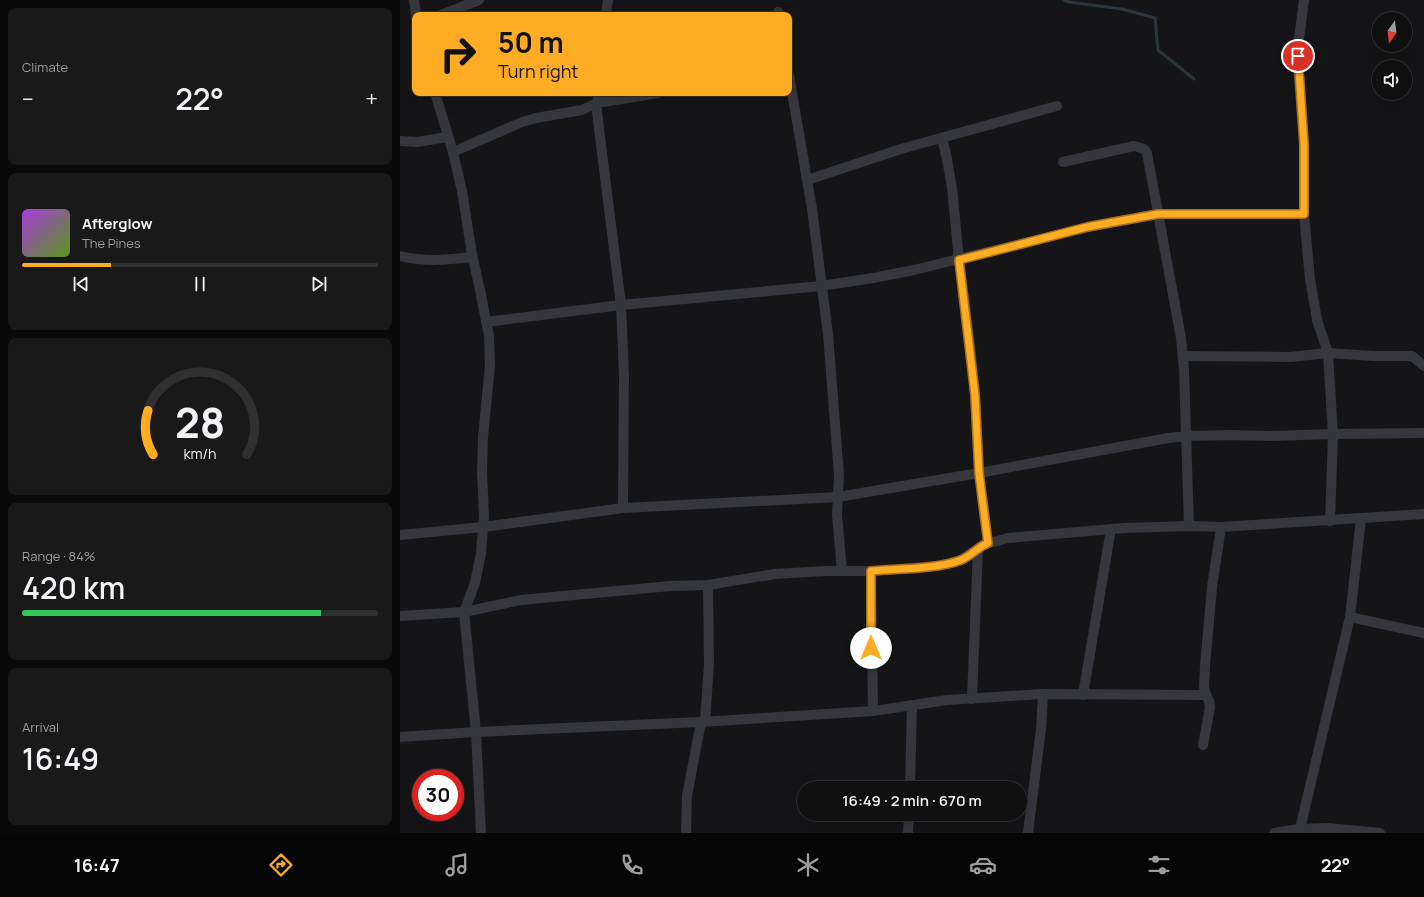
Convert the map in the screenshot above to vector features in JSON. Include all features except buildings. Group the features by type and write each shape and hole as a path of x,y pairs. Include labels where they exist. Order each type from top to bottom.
{"street":[{"path":"414,0 416,12"},
{"path":"449,12 479,0"},
{"path":"606,12 608,0"},
{"path":"1304,0 1298,53 1304,144 1304,214 1310,279 1317,320 1328,353 1333,434 1330,520"},
{"path":"792,92 807,180 829,341 839,475 837,515 842,571"},
{"path":"436,96 462,191 472,257 489,336 490,364 483,437 482,472 484,516 481,553 476,584 464,612 476,732 481,833"},
{"path":"452,152 522,122 582,110 597,98 621,96"},
{"path":"597,98 600,137 621,305 624,375 623,508"},
{"path":"807,180 901,149 1057,106"},
{"path":"400,141 417,142 447,137"},
{"path":"942,138 948,159 951,181 975,395 979,473 988,543"},
{"path":"1063,162 1130,146 1144,149 1147,153 1181,338 1187,436 1189,526"},
{"path":"486,322 621,305 821,286 880,277 959,260 1078,229 1158,214 1304,214"},
{"path":"400,256 438,261 472,257"},
{"path":"1183,356 1290,357 1328,353 1374,356 1424,356"},
{"path":"1412,356 1424,366"},
{"path":"400,535 483,527 623,508 838,497 1168,438 1187,436 1285,436 1424,433"},
{"path":"400,616 464,612 521,600 670,586 708,585 776,574 871,571 938,566 961,560 988,543 1008,538 1111,529 1189,526 1221,527 1424,514"},
{"path":"1299,831 1350,618 1361,519"},
{"path":"1203,745 1210,707 1204,687 1208,628 1221,527"},
{"path":"1083,694 1111,529"},
{"path":"972,699 978,548"},
{"path":"871,571 873,711"},
{"path":"686,833 687,796 703,722 709,665 708,585"},
{"path":"1350,618 1424,633"},
{"path":"400,737 476,732 703,722 873,711 947,700 1043,694 1206,695"},
{"path":"1028,833 1041,728 1043,694"},
{"path":"910,781 912,705"},
{"path":"908,833 909,821"},
{"path":"1274,833 1328,828 1380,833"}],"waterway":[{"path":"1064,0 1069,2 1122,9 1155,18 1158,50 1194,79"}],"route":[{"path":"871,648 871,571 938,566 961,560 988,543 979,473 975,395 970,344 959,260 1065,232 1158,214 1304,214 1304,144 1298,56"}]}
